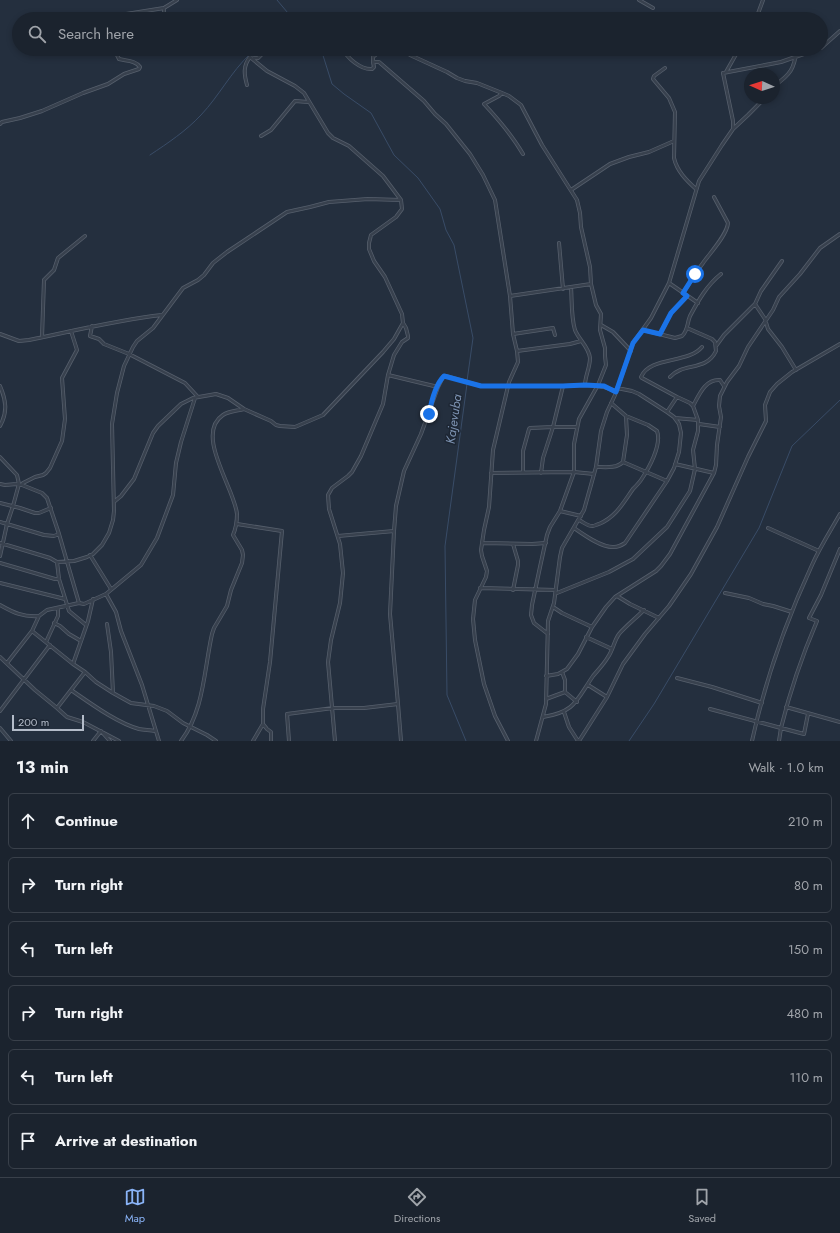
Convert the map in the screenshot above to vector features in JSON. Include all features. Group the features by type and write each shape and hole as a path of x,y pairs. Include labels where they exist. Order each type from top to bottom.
{"street":[{"path":"139,12 164,8 177,0"},
{"path":"639,0 653,8"},
{"path":"759,12 763,0"},
{"path":"828,42 838,35 840,31"},
{"path":"0,124 2,122 42,111 83,93 105,86 124,74 139,69 140,67 137,64 119,59 118,56"},
{"path":"252,57 256,59 260,56"},
{"path":"347,56 367,69 372,69 374,67 373,57 374,56"},
{"path":"412,56 464,81 477,83 509,96 521,105 542,145 577,200 581,227 590,267 591,284 596,305 601,314 600,335 605,348 606,365 577,427 574,444 574,472 560,511 547,535 535,590 531,612 532,618 534,623 548,634"},
{"path":"733,129 733,121 723,72 726,72 735,56"},
{"path":"247,85 244,75 245,65 252,57"},
{"path":"252,57 267,70 304,93 328,133 333,138 349,146 383,176 401,200 402,209 396,216 371,235 369,243 374,261 385,278 402,314 403,323 406,328 408,338 402,342 394,355 388,375 383,404 361,456 352,472 329,492 329,509 338,536 341,551 342,581 340,603 331,640 328,662 335,741"},
{"path":"726,72 796,57 795,64 789,74 780,82"},
{"path":"373,62 379,62 424,100 435,114 446,124 470,154 483,175 495,200 510,296 512,334 518,358 510,378 493,450 489,507 482,543 482,556 487,571 486,577 475,600 473,619 477,653 484,684 495,716 508,741"},
{"path":"665,68 654,76 653,79 669,98 675,112 675,164 685,179 696,189"},
{"path":"502,93 484,104 511,134 523,154"},
{"path":"261,136 271,130 295,100 309,102"},
{"path":"536,741 543,717 546,699 549,617 556,592 561,552 579,520 587,502 596,466 601,431 607,412 635,339 651,318 669,283 696,189 708,167 733,129 759,104"},
{"path":"571,190 610,164 635,155 649,152 674,141"},
{"path":"683,293 703,262 716,246 727,227 728,223 714,197"},
{"path":"1,544 50,558 57,562 78,560 90,556 102,545 109,533 113,520 115,501 112,424 119,382 124,366 137,341 153,328 183,288 198,280 213,263 227,252 287,212 329,202 368,199 401,200"},
{"path":"546,676 553,676 562,672 571,665 592,627 606,607 617,596 656,571 670,554 714,472 721,417 719,399 725,387 739,366 748,347 779,297 800,274 820,248 840,234"},
{"path":"42,337 44,280 54,270 58,258 84,236"},
{"path":"558,243 563,289"},
{"path":"716,346 724,335 756,304 761,291 782,261"},
{"path":"643,330 679,338 684,335 688,328 690,317 698,303 708,287 720,274"},
{"path":"669,283 698,303"},
{"path":"510,296 591,284"},
{"path":"571,287 575,329 590,358 585,385"},
{"path":"660,334 671,313 687,296"},
{"path":"756,304 765,319 768,329 782,347 796,370"},
{"path":"0,334 19,340 29,340 92,326 135,318 162,315"},
{"path":"115,501 134,480 153,433 158,426 181,404 196,398 219,395 228,398 244,410 280,426 295,427 323,414 383,352 394,339 403,323"},
{"path":"601,325 613,332 631,351"},
{"path":"92,326 90,336 99,339 104,344 129,354 185,383 196,398"},
{"path":"512,334 553,328 555,335"},
{"path":"670,377 679,370 704,364 710,360 716,351 715,342 712,339 688,328"},
{"path":"0,484 23,484 35,477 44,475 50,468 62,441 64,420 62,378 78,350 71,331"},
{"path":"517,351 570,344 581,341"},
{"path":"564,712 569,727 578,741 607,697 623,664 645,634 669,606 690,574 716,527 766,421 765,405 770,392 777,384 796,370 840,344"},
{"path":"480,588 556,592 609,572 628,562 644,550 666,527 690,491 695,469 694,444 698,422 693,406 690,403 642,378 642,375 650,368 690,355 702,347"},
{"path":"388,375 438,387"},
{"path":"401,741 390,614 396,506 404,471 421,434 438,387 444,376 481,386 585,385 597,387 604,386 616,390 632,391 668,412 674,418 679,424 682,433 679,452 675,464 668,481 626,543 613,547 603,545 574,528"},
{"path":"693,406 700,393 708,383 714,380 720,380 725,387"},
{"path":"0,386 6,405 6,413 0,426"},
{"path":"542,473 543,458 553,427 563,386"},
{"path":"668,412 677,397"},
{"path":"7,663 32,631 39,616 47,610 79,603 84,604 106,594 141,565 157,538 173,495 176,463 181,442 196,398"},
{"path":"579,520 588,525 594,526 606,521 619,510 641,480 654,457 658,440 657,431 648,425 626,416 611,403"},
{"path":"181,741 190,727 200,698 214,628 227,606 231,590 240,572 242,563 242,550 233,535 237,524 237,514 234,500 216,454 213,436 216,422 221,416 230,412 244,410"},
{"path":"596,466 614,467 623,462 627,435 626,416"},
{"path":"674,418 720,427"},
{"path":"522,472 524,448 529,428 577,427"},
{"path":"0,457 17,475 21,484 46,496 68,561 79,603"},
{"path":"623,462 668,481"},
{"path":"675,464 714,472"},
{"path":"491,473 574,472 594,474"},
{"path":"0,556 1,544 21,484"},
{"path":"0,503 36,513 51,508"},
{"path":"560,511 581,516"},
{"path":"752,741 774,660 792,612 819,551 840,514"},
{"path":"0,522 44,535 54,536 59,534"},
{"path":"237,524 282,531 270,662 263,709 263,724 252,741"},
{"path":"768,528 819,551"},
{"path":"338,536 394,531"},
{"path":"482,543 546,543"},
{"path":"513,544 518,561 513,590"},
{"path":"779,741 786,707 799,664 817,622 809,618 821,595 840,549"},
{"path":"90,556 111,589"},
{"path":"57,562 59,579 69,612 86,625"},
{"path":"0,563 59,579"},
{"path":"0,583 66,599"},
{"path":"725,593 749,598 763,604 792,612"},
{"path":"106,594 116,612 121,631 132,658 159,741"},
{"path":"617,596 659,618"},
{"path":"73,664 94,599"},
{"path":"0,605 10,611 26,617 39,616"},
{"path":"553,607 562,613 592,627"},
{"path":"46,642 58,616 58,608"},
{"path":"543,717 564,712 571,708 609,655 619,634 644,610"},
{"path":"54,623 81,641"},
{"path":"107,624 111,652 113,693"},
{"path":"32,631 96,682 113,693 131,702 159,707 167,711 178,720 216,741"},
{"path":"586,637 612,649"},
{"path":"0,711 50,645"},
{"path":"0,657 67,717 76,719 119,741"},
{"path":"57,708 85,672"},
{"path":"562,672 565,680 565,692 576,702"},
{"path":"677,678 712,687 762,703"},
{"path":"588,685 607,697"},
{"path":"71,690 106,713 124,722 140,729 155,730"},
{"path":"546,699 565,692"},
{"path":"289,741 287,714 333,708 364,708 398,704"},
{"path":"786,707 840,722"},
{"path":"710,709 804,734 808,714"},
{"path":"263,724 271,732 271,741"},
{"path":"0,728 11,741"},
{"path":"93,741 100,731"},
{"path":"100,731 110,741"}],"waterway":[{"name":"Kajevuba","path":"277,0 287,12"},
{"path":"150,155 195,121 248,56"},
{"name":"Kajevuba","path":"323,56 332,84 371,113 394,155 418,178 440,209 446,230 454,245 473,338 467,381"},
{"name":"Kajevuba","path":"466,741 447,695 445,546 467,384"},
{"path":"629,741 654,704 759,528 792,446 840,400"}],"route":[{"path":"429,414 438,387 444,376 481,386 585,385 597,387 604,386 616,392 635,339 643,330 660,334 671,313 687,296 683,293 695,274"}]}
